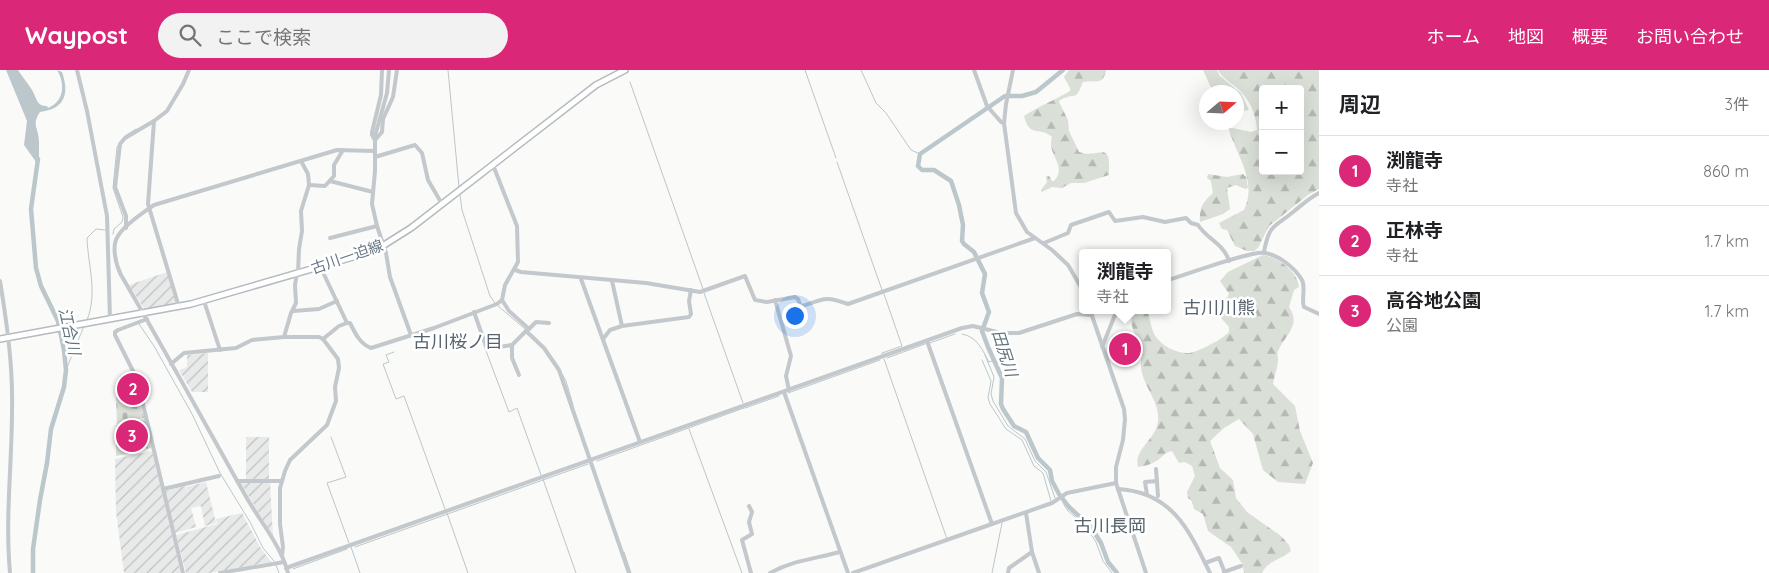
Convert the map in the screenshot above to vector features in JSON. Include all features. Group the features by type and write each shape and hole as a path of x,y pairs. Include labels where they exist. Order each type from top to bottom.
{"main road":[{"name":"古川一迫線","path":"9,338 109,319 140,317 204,301 353,257 384,245 403,234 596,85 625,70"},
{"path":"0,339 9,338"}],"street":[{"path":"77,70 89,120 106,216 109,319"},
{"path":"126,228 126,216 115,187 119,148 125,138 164,115 172,105 189,70"},
{"path":"376,140 372,132 381,96 382,70"},
{"path":"389,70 387,93 376,127 372,204 384,245 390,276 411,335"},
{"path":"376,140 382,132 383,119 393,98 398,70"},
{"path":"974,70 988,107 1004,124"},
{"path":"1013,70 1004,124 1016,214 1022,226 1068,265 1079,284"},
{"path":"154,121 149,209 179,307"},
{"path":"375,157 415,145 422,153 428,180 442,204"},
{"path":"281,555 171,364 140,317 116,259 117,238 149,209 163,202 337,150 375,151"},
{"path":"310,185 325,186 330,181 335,173 334,163 343,150"},
{"path":"284,337 296,303 302,231 301,212 310,185 308,174 301,161"},
{"path":"493,165 517,226 518,262 505,285 502,300 509,311 544,348 558,370 629,573"},
{"path":"330,181 373,192"},
{"path":"1264,252 1267,236 1272,228 1319,193"},
{"path":"1044,243 1068,233 1071,225 1109,212 1115,222 1143,217 1165,222 1186,218 1191,223 1199,226 1201,231 1226,252 1229,261"},
{"path":"330,238 377,226"},
{"path":"514,270 582,279 646,283 703,291 745,276 755,300 766,302 795,297 800,305 803,306 826,298 851,303 1035,238"},
{"path":"1171,279 1264,252 1281,260 1293,270 1302,282 1304,307 1319,314"},
{"path":"320,266 347,322 350,323 358,339 371,348 496,304 502,300"},
{"path":"582,279 640,442"},
{"path":"0,281 9,338 12,375 8,514 10,573"},
{"path":"612,281 622,326"},
{"path":"603,339 610,330 622,326 689,316 691,314 689,302 691,290"},
{"path":"775,300 791,356 786,376 789,390"},
{"path":"204,301 220,350"},
{"path":"293,311 319,308 337,301"},
{"path":"474,312 487,349 512,345 536,322 549,323"},
{"path":"286,568 967,326 1001,333 1018,333 1079,314"},
{"path":"1092,314 1124,409 1123,440 1116,467 1116,482 1146,573"},
{"path":"1102,347 1115,314"},
{"path":"140,317 136,324 118,330 115,332 115,335 137,378 183,573"},
{"path":"323,339 347,322"},
{"path":"171,364 184,353 220,350 238,347 249,341 284,337 318,336 323,339 336,355 339,364 335,387 335,404 330,420 323,430 290,460 282,481 279,498 283,547 281,562 288,573"},
{"path":"927,341 992,524"},
{"path":"512,345 512,358 519,375"},
{"path":"784,392 848,573"},
{"path":"1156,469 1158,496"},
{"path":"163,489 219,476"},
{"path":"237,481 282,481"},
{"path":"1147,496 1145,482 1157,481"},
{"path":"853,573 1026,513 1052,503 1064,495 1079,489 1116,482"},
{"path":"1118,489 1136,491 1147,496 1168,508 1178,517 1186,527 1210,573"},
{"path":"749,506 752,512 748,522 752,534 742,540 751,573"},
{"path":"1026,513 1032,552 1039,573"},
{"path":"770,573 801,560 816,559 840,552"},
{"path":"1008,573 1009,568 1032,552"},
{"path":"1205,563 1219,558 1224,573 1233,571 1240,566"},
{"path":"220,573 281,562"}],"shaded area":[{"path":"6,70 18,70 39,103 48,108 58,101 62,91 60,75 57,70 62,72 65,88 63,99 55,108 40,112 36,120 39,137 39,166 24,145 27,121"},
{"path":"167,272 176,304 145,310 129,285"},
{"path":"208,353 208,392 192,392 179,370 187,367 187,355"},
{"path":"246,437 269,437 269,479 246,480"},
{"path":"152,451 181,573 124,573 116,512 115,459"},
{"path":"206,482 216,523 205,526 201,506 191,508 196,527 175,533 165,491 185,486 188,496 186,487"},
{"path":"270,482 273,537 241,483"},
{"path":"242,513 260,547 271,562 210,573 186,573 176,535 217,524 216,519"}],"green space":[{"path":"1069,70 1106,70 1103,79 1083,82 1077,95 1060,100 1059,102 1068,120 1069,131 1079,152 1086,154 1106,153 1109,163 1109,175 1084,183 1071,183 1062,188 1052,187 1042,192 1041,190 1047,182 1046,176 1049,176 1054,181 1059,170 1052,149 1052,137 1043,132 1032,130 1026,123 1024,116 1070,91 1064,77"},
{"path":"1203,70 1217,70 1220,76 1231,85 1210,85"},
{"path":"1218,70 1319,70 1319,189 1308,195 1269,226 1258,248 1254,251 1247,251 1235,246 1227,230 1222,229 1219,223 1244,210 1248,199 1247,178 1229,130 1251,132 1257,130 1253,112 1244,95 1244,85 1234,85"},
{"path":"1244,99 1249,110 1244,111"},
{"path":"1208,174 1227,177 1243,174 1246,177 1248,188 1245,189 1236,185 1227,188 1230,209 1223,214 1200,222 1202,205 1213,193 1211,181 1207,178"},
{"path":"1263,255 1269,256 1291,270 1298,281 1299,287 1294,290 1289,307 1294,319 1292,329 1278,352 1278,363 1273,384 1295,406 1300,431 1313,463 1305,484 1278,482 1263,470 1253,434 1239,419 1224,428 1210,441 1220,468 1233,480 1236,498 1247,512 1281,536 1289,545 1291,551 1268,565 1262,573 1244,573 1243,565 1231,547 1208,531 1203,514 1194,509 1192,501 1188,498 1187,492 1195,476 1192,466 1185,462 1179,463 1172,451 1166,453 1153,463 1146,465 1138,467 1137,461 1156,428 1158,413 1156,404 1144,379 1141,361 1143,351 1133,330 1132,314 1148,314 1156,337 1174,350 1191,353 1209,346 1229,332 1229,327 1213,309 1213,303 1218,298 1227,298 1229,294 1220,281 1228,272"},
{"path":"130,391 132,395 138,393 144,418 117,424 116,395"},
{"path":"145,419 151,448 116,456 116,425"}],"waterway":[{"path":"448,70 459,187"},
{"path":"805,70 836,158"},
{"path":"861,70 876,103 886,113 911,150 920,154"},
{"name":"田尻川","path":"1063,70 1036,92 1022,96 1005,96 920,154 918,166 922,170 934,170 951,181 963,225 962,241 974,252 985,274 982,293 989,312 982,331 1002,378 1001,404 1003,409 1014,426 1026,432 1038,458 1050,470 1052,481 1059,494 1069,507 1091,527 1101,543 1108,562 1117,573"},
{"path":"630,82 703,289"},
{"path":"113,234 114,229 122,222 123,217 113,188 117,147 125,136 136,129"},
{"name":"江合川","path":"33,573 33,549 51,429 64,387 66,370 58,321 41,286 36,268 31,209 38,159"},
{"path":"837,162 882,290"},
{"path":"460,195 462,210 490,296 495,303"},
{"path":"87,320 92,300 92,279 87,238 96,229 105,230"},
{"path":"704,293 743,403"},
{"path":"882,354 902,346 884,294"},
{"path":"498,306 525,329"},
{"path":"139,324 154,346 192,414 220,473 250,522 263,548 274,561"},
{"path":"66,370 84,326"},
{"path":"530,333 537,339"},
{"path":"930,343 955,334"},
{"path":"962,334 976,341 989,362 995,360"},
{"path":"887,358 925,344"},
{"path":"486,351 509,412 517,408 541,475"},
{"path":"394,352 386,355 389,362 383,364 396,399 404,396 445,509"},
{"name":"田尻川","path":"985,355 994,377 991,394 993,401 1008,426 1025,439 1035,461 1046,472 1055,498"},
{"path":"884,359 947,539"},
{"path":"788,393 880,360"},
{"path":"982,360 991,381 988,398 990,404 1006,429 1022,440 1034,466 1043,473 1051,501"},
{"path":"561,372 566,381 573,405"},
{"path":"745,408 779,396"},
{"path":"597,461 744,408"},
{"path":"689,429 742,573"},
{"path":"331,437 346,477 327,483 349,543"},
{"path":"355,547 588,464"},
{"path":"543,479 576,573"},
{"name":"田尻川","path":"1063,503 1068,511 1085,525 1096,542 1103,561 1112,573"},
{"path":"447,513 468,573"},
{"path":"992,573 1002,523"},
{"path":"351,547 360,573"},
{"path":"293,569 347,549"},
{"path":"624,552 631,573"},
{"path":"276,565 279,573"}],"place":[{"name":"渕龍寺","path":"1125,349"},
{"name":"正林寺","path":"133,389"},
{"name":"高谷地公園","path":"132,436"}],"district":[{"name":"古川川熊","path":"1219,308"},
{"name":"古川桜ノ目","path":"458,342"},
{"name":"古川長岡","path":"1110,526"}]}
